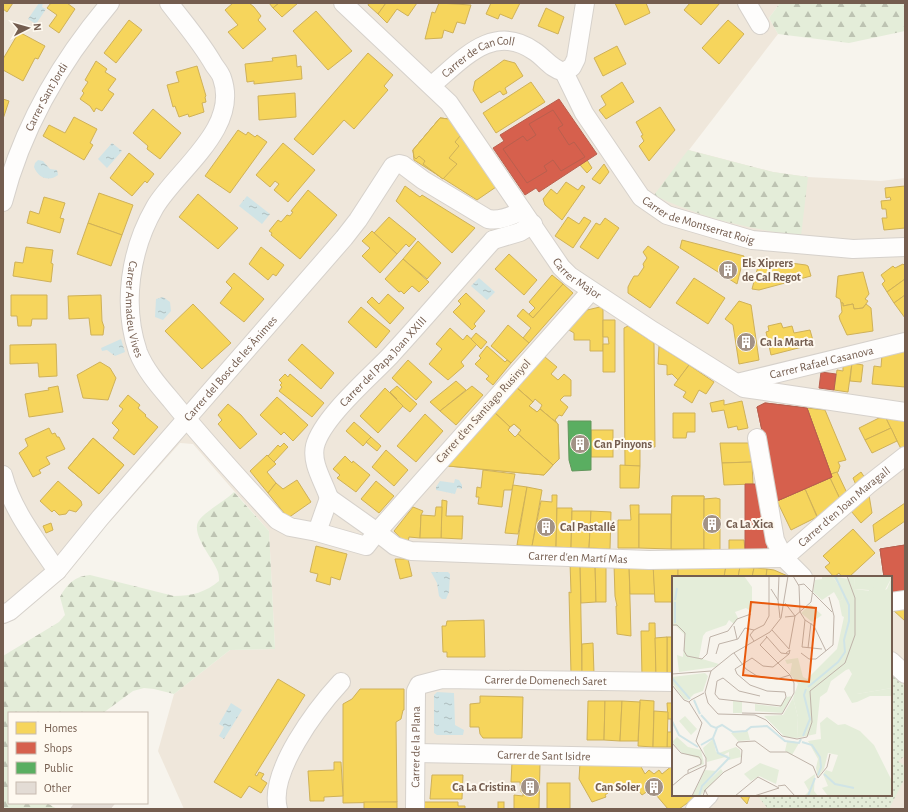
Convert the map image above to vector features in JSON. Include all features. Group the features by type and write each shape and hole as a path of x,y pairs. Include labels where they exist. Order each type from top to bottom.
{"street":[{"name":"Carrer Sant Jordi","path":"3,202 9,178 43,99 85,32 110,3"},
{"name":"Carrer Amadeu Vives","path":"169,3 205,48 222,78 225,93 222,113 214,131 204,148 156,207 142,238 131,273 129,305 131,323 139,354 153,378 186,419 277,520 290,527 317,532"},
{"name":"Carrer Major","path":"343,3 432,85 457,113 561,267 591,291 744,388 905,412"},
{"path":"564,72 572,67 576,59 585,3"},
{"path":"747,3 760,25"},
{"name":"Carrer de Can Coll","path":"432,85 478,47 493,41 519,42 536,51 558,71 564,72"},
{"name":"Carrer de Montserrat Roig","path":"564,72 584,113 641,197 667,216 752,240 853,249 905,247"},
{"name":"Carrer del Bosc de les Ànimes","path":"3,614 10,610 57,571 100,518 336,248 358,220 393,166 399,164 488,219"},
{"path":"510,217 528,217 520,232 493,240 488,219 496,220 510,217"},
{"name":"Carrer del Papa Joan XXIII","path":"329,498 315,458 315,447 319,436 349,398 390,355 493,240"},
{"name":"Carrer d'en Santiago Rusinyol","path":"317,532 366,546 591,291"},
{"name":"Carrer Rafael Casanova","path":"737,384 905,342"},
{"path":"757,438 775,540 784,558 802,576"},
{"name":"Carrer d'en Joan Maragall","path":"784,558 868,485 905,456"},
{"path":"3,475 14,502 28,527 57,571"},
{"path":"317,532 329,498"},
{"name":"Carrer d'en Martí Mas","path":"329,498 395,546 411,551 649,560 784,558"},
{"path":"892,602 905,600"},
{"path":"892,662 905,674"},
{"name":"Carrer de Domenech Saret","path":"419,685 442,679 672,682"},
{"path":"278,809 275,795 276,786 290,754 323,704 342,682"},
{"name":"Carrer de la Plana","path":"415,809 416,691 419,685"},
{"name":"Carrer de Sant Isidre","path":"416,753 672,758"},
{"path":"695,809 708,796"}],"shaded area":[{"path":"3,3 780,3 769,18 778,34 689,150 773,172 808,177 881,181 905,178 905,809 184,809 158,751 174,694 230,650 275,649 269,531 193,444 180,443 73,563 3,622"}],"green space":[{"path":"780,3 905,3 905,31 849,43 778,34 769,18"},
{"path":"688,150 773,172 808,177 801,236 726,222 689,210 654,195"},
{"path":"234,492 269,531 275,649 230,650 174,694 144,688 133,691 104,712 8,712 8,804 49,804 57,809 3,809 3,656 59,622 65,615 60,597 72,582 80,577 90,575 174,596 198,593 214,585 219,581 218,573 199,538 197,524 200,519 211,509"},
{"path":"892,675 905,686 905,756 898,761 905,766 905,778 889,809 768,809 758,796 892,796"}],"water":[{"path":"39,3 43,3 42,7 46,9 36,24 28,19"},
{"path":"112,143 122,151 107,168 98,159"},
{"path":"38,160 43,161 50,169 57,170 58,175 51,178 44,178 38,174 34,167"},
{"path":"247,196 270,214 262,224 239,206"},
{"path":"479,278 495,292 487,300 471,286"},
{"path":"163,297 170,302 171,311 163,320 155,317 156,299"},
{"path":"121,339 125,352 115,356 107,350 102,351 101,348"},
{"path":"455,479 459,480 462,485 462,489 457,488 455,494 436,490 436,487 440,481 454,483"},
{"path":"431,572 448,572 450,574 449,592 446,599 442,599 439,596 437,583"},
{"path":"437,692 454,693 455,725 464,730 463,735 437,735 434,733 434,695"},
{"path":"231,703 242,710 224,739 219,736 224,727 219,724"}],"building: Homes":[{"path":"3,3 13,3 7,12 3,9"},
{"path":"51,3 67,3 75,9 59,33 49,26 57,15 47,8"},
{"path":"233,3 249,3 261,16 258,20 266,29 243,49 228,32 238,25 225,10"},
{"path":"269,3 279,3 273,8"},
{"path":"279,3 298,3 282,17 273,8"},
{"path":"369,3 386,3 378,14 368,5"},
{"path":"386,3 417,3 408,16 397,9 387,23 378,14"},
{"path":"439,3 471,5 465,24 457,22 453,33 444,30 442,38 425,39 432,12 435,13"},
{"path":"491,3 520,3 512,19 500,14 498,19 486,14"},
{"path":"615,3 646,3 650,13 625,25"},
{"path":"690,3 720,3 701,25 684,10"},
{"path":"546,8 564,17 558,34 538,26"},
{"path":"316,11 352,51 328,70 293,31"},
{"path":"129,20 142,30 116,63 104,53"},
{"path":"728,20 744,34 719,64 702,48"},
{"path":"19,32 45,46 38,59 35,58 23,81 3,70 3,59"},
{"path":"617,46 626,64 603,76 594,58"},
{"path":"368,53 393,75 384,86 388,90 354,129 344,120 313,155 294,139"},
{"path":"296,55 297,67 301,66 302,79 254,84 254,81 247,82 245,64 273,61 272,58"},
{"path":"504,60 515,63 523,76 505,88 507,93 503,95 500,91 481,103 473,90 475,81"},
{"path":"96,61 107,69 105,72 116,79 108,90 114,94 102,111 96,108 94,112 90,106 80,99 84,93 82,91 88,82 85,80"},
{"path":"197,66 206,96 206,102 202,103 204,112 189,117 188,114 179,117 175,106 173,107 167,85 179,82 176,72"},
{"path":"531,82 545,102 496,133 483,113"},
{"path":"622,82 634,102 606,119 599,110 606,105 601,96"},
{"path":"295,93 296,117 259,120 258,96"},
{"path":"3,99 9,101 3,119"},
{"path":"660,107 675,130 649,161 639,146 644,141 641,136 643,135 636,122"},
{"path":"153,109 181,133 160,159 147,149 148,146 133,133"},
{"path":"74,117 97,129 90,143 93,145 84,160 43,136 49,125 65,133"},
{"path":"440,118 449,119 460,136 455,142 459,146 449,158 457,164 443,179 423,164 425,161 419,156 416,159 414,157 413,150"},
{"path":"440,118 449,119 496,187 477,200 414,160 413,150"},
{"path":"440,118 449,119 460,136 455,142 459,146 449,158 457,164 443,179 423,164 425,161 419,156 416,159 414,157 413,150"},
{"path":"238,130 246,135 248,132 255,137 257,135 267,142 230,193 205,176"},
{"path":"283,143 315,170 288,202 274,190 279,184 275,181 270,187 256,175"},
{"path":"129,153 154,174 147,183 145,181 132,196 110,178"},
{"path":"587,160 592,168 587,173 580,165"},
{"path":"604,164 609,172 600,184 592,179"},
{"path":"566,182 578,190 582,185 585,187 562,220 545,205 543,199 551,189 557,194"},
{"path":"405,186 420,197 422,195 475,228 452,253 396,201"},
{"path":"905,186 905,228 884,230 882,218 887,218 886,209 882,209 881,201 891,200 890,197 886,198 885,188"},
{"path":"308,190 337,215 300,259 271,235 272,233 269,231 278,220 281,222 287,215 290,216 293,212 291,211"},
{"path":"99,193 133,205 122,235 88,223"},
{"path":"198,194 238,228 218,249 179,217"},
{"path":"44,197 65,203 60,218 64,219 60,233 27,223 30,211 39,214"},
{"path":"389,217 416,239 409,247 406,244 397,254 374,233"},
{"path":"568,217 579,224 584,217 591,221 573,248 555,236"},
{"path":"605,218 619,228 598,259 580,247 596,223 600,225"},
{"path":"88,223 122,235 111,266 77,254"},
{"path":"372,231 397,254 380,273 362,256 370,248 362,241"},
{"name":"Els Xiprers de Cal Regot","path":"682,240 744,256 737,284 680,248"},
{"path":"418,241 441,263 427,279 403,259"},
{"path":"648,246 679,267 650,308 628,293 628,287 634,276 638,276 644,267 643,264 647,258 643,252"},
{"path":"26,247 53,250 51,282 13,276 15,262 23,263"},
{"path":"261,247 284,265 276,276 273,274 268,280 249,264"},
{"path":"509,254 537,280 524,295 495,269"},
{"path":"403,259 429,282 419,292 412,286 404,294 401,291 399,292 385,279"},
{"path":"760,259 806,265 808,266 811,276 759,290 752,289"},
{"path":"903,264 905,266 905,279 887,292 882,284 885,281 881,275 893,266 895,268"},
{"path":"863,272 869,294 865,299 868,301 863,308 854,309 853,304 843,306 840,299 836,297 838,276"},
{"path":"234,273 264,299 244,322 220,303 232,288 226,282"},
{"path":"552,275 563,284 533,318 529,314 535,308 529,302"},
{"path":"694,278 725,298 708,324 676,303"},
{"path":"905,279 905,295 894,303 887,292"},
{"path":"563,284 573,293 529,343 523,338 531,328 517,316 523,309 533,318"},
{"path":"466,293 485,311 474,324 476,326 472,330 453,312 461,304 458,301"},
{"path":"388,294 404,308 390,324 367,302 372,297 379,304"},
{"path":"11,295 47,295 47,319 32,319 31,326 18,326 17,316 11,316"},
{"path":"101,295 102,321 104,327 103,335 91,335 89,318 69,319 68,296"},
{"path":"905,295 905,318 894,303"},
{"name":"Ca la Marta","path":"739,301 751,305 759,360 739,364 733,325 725,319"},
{"path":"841,303 843,303 843,306 853,304 854,309 863,308 866,304 871,308 873,331 847,335 839,316 842,312"},
{"path":"193,304 231,343 202,369 165,331"},
{"path":"361,307 390,331 376,348 348,322"},
{"path":"600,307 603,310 603,351 590,351 590,340 574,340 574,333 569,330 587,310"},
{"path":"603,320 615,320 615,372 603,372 603,344 609,344 608,337 603,337"},
{"path":"781,323 783,328 792,326 794,333 810,330 814,344 771,355 766,332 769,331 768,326"},
{"path":"508,325 529,343 511,363 491,346"},
{"path":"628,326 654,343 655,447 640,447 640,466 625,466 624,328"},
{"path":"450,328 463,340 467,335 477,344 461,362 464,366 448,380 429,364 442,349 436,344"},
{"path":"476,333 487,342 481,349 471,339"},
{"path":"56,344 57,376 39,377 38,363 10,364 10,345"},
{"path":"302,344 334,373 321,389 288,360"},
{"path":"487,346 505,362 507,360 511,363 493,385 486,379 489,376 475,364 481,358 479,356"},
{"path":"659,346 689,365 678,380 672,374 667,375 667,365 658,364"},
{"path":"905,350 905,387 872,384 874,366 881,367 882,355"},
{"path":"545,357 557,367 551,374 558,380 564,374 571,380 571,396 564,396 560,400 568,407 562,416 559,415 555,420 557,423 540,409 542,405 535,399 533,402 517,388"},
{"path":"408,360 432,382 416,400 392,378"},
{"path":"100,362 110,368 116,378 108,400 83,398 77,375"},
{"path":"852,363 848,392 834,390 837,370 843,371 843,364"},
{"path":"852,363 863,365 861,382 850,381"},
{"path":"689,365 714,382 706,394 699,390 692,403 683,397 686,392 674,385"},
{"path":"285,374 288,377 290,374 324,403 312,417 279,391 282,387 280,385 282,383 279,380"},
{"path":"456,381 466,390 440,411 430,402"},
{"path":"58,386 63,412 29,417 25,394 49,390 48,388"},
{"path":"397,386 417,404 410,412 396,401 397,399 390,392"},
{"path":"472,386 483,395 456,425 440,411"},
{"path":"385,388 403,406 378,433 360,416"},
{"path":"517,388 533,402 529,406 537,412 540,409 558,424 559,459 553,465 518,434 521,430 514,424 510,427 495,413","holes":["551,444 556,449 552,455 546,449"]},
{"path":"517,388 533,402 529,406 537,412 540,409 558,424 559,459 553,465 518,434 521,430 514,424 510,427 495,413"},
{"path":"128,395 140,405 138,408 146,415 145,416 158,427 134,455 113,438 119,430 112,423 123,409 119,406"},
{"path":"277,397 308,425 293,441 284,432 281,435 260,415"},
{"path":"724,400 724,405 742,401 748,428 738,430 737,426 728,428 724,410 712,412 710,403"},
{"path":"228,404 241,415 257,434 240,449 218,424 222,420 218,415"},
{"path":"807,408 825,410 846,460 838,462 840,466 838,472 831,474"},
{"path":"495,413 510,427 508,430 515,437 518,434 553,465 544,475 448,466","holes":["492,448 499,454 493,461 486,455"]},
{"path":"495,413 510,427 508,430 515,437 518,434 553,465 544,475 448,466"},
{"path":"673,413 695,413 695,432 687,432 686,438 673,438"},
{"path":"425,414 443,431 416,462 397,446"},
{"path":"879,418 886,418 891,428 865,440 859,428"},
{"path":"886,418 905,421 905,446 901,449"},
{"path":"354,422 371,437 363,446 346,431"},
{"path":"49,428 52,434 55,433 57,437 59,437 65,449 46,457 50,464 39,470 41,473 33,477 19,453 28,446 25,439"},
{"path":"891,428 897,441 872,453 865,440"},
{"path":"591,430 613,430 613,457 591,457"},
{"path":"371,437 381,446 377,451 366,442"},
{"path":"93,438 124,465 99,494 68,468","holes":["97,456 108,466 97,478 86,469"]},
{"path":"93,438 124,465 99,494 68,468"},
{"path":"284,443 288,447 274,462 268,456 278,445 280,447"},
{"path":"720,443 750,443 752,462 722,463"},
{"path":"386,450 408,470 394,486 372,467"},
{"path":"267,455 276,464 267,472 276,483 268,493 250,471"},
{"path":"345,456 352,463 353,461 370,475 356,492 337,478 340,475 333,469"},
{"path":"752,462 753,484 724,485 722,463"},
{"path":"620,465 640,466 639,488 620,488"},
{"path":"483,470 515,474 512,490 504,490 502,507 478,504 479,497 476,497 477,487 481,488"},
{"path":"837,472 847,493 840,499 830,478 832,477 831,474"},
{"path":"861,472 865,478 856,485 853,478"},
{"path":"830,478 840,499 818,518 805,489"},
{"path":"297,480 311,502 288,518 268,493 276,483 283,489"},
{"path":"58,481 81,501 82,505 76,512 69,510 66,514 59,515 54,510 52,512 40,501"},
{"path":"376,481 394,496 379,513 361,499"},
{"path":"513,485 527,487 518,534 505,533"},
{"path":"527,487 542,490 532,546 517,545"},
{"path":"805,489 817,517 791,530 777,501"},
{"name":"Cal Pastallé","path":"552,495 557,495 556,547 532,546 541,501 552,502"},
{"path":"869,495 872,513 861,523 851,511"},
{"path":"672,496 704,496 704,549 671,549","holes":["677,520 688,520 688,529 677,529"]},
{"path":"672,496 704,496 704,549 671,549"},
{"name":"Ca La Xica","path":"704,499 720,499 720,550 704,549"},
{"path":"442,500 447,501 446,516 463,516 462,539 441,538"},
{"path":"905,503 905,521 875,542 873,525"},
{"path":"630,505 639,505 639,548 618,548 618,520 631,520"},
{"path":"413,507 423,511 421,515 420,538 409,537 408,542 404,542 394,531"},
{"path":"436,507 442,507 441,538 420,538 421,515 435,516"},
{"path":"557,508 572,508 571,548 556,547"},
{"path":"572,511 591,511 589,548 571,548"},
{"path":"591,511 611,512 610,549 589,548"},
{"path":"639,514 671,514 671,549 639,548"},
{"path":"51,523 53,530 46,533 43,526"},
{"path":"853,529 875,553 850,576 841,576 839,573 833,576 825,567 830,563 823,556"},
{"path":"729,540 744,540 745,551 729,551"},
{"path":"316,546 347,554 340,580 331,577 330,585 316,581 318,574 310,572"},
{"path":"395,559 408,559 412,576 400,579"},
{"path":"570,562 580,562 582,673 571,674 569,592 571,593"},
{"path":"580,562 595,563 596,602 581,603"},
{"path":"595,563 606,563 606,602 596,602"},
{"path":"614,564 629,564 631,636 617,634"},
{"path":"629,564 653,564 655,594 630,594"},
{"path":"653,564 678,565 678,576 672,576 672,602 655,602"},
{"path":"678,565 726,566 724,576 678,576"},
{"path":"726,566 740,567 738,576 724,576"},
{"path":"740,567 754,568 752,576 738,576"},
{"path":"754,568 767,569 766,576 752,576"},
{"path":"767,569 774,570 788,576 766,576"},
{"path":"905,608 905,621 893,610"},
{"path":"484,620 485,657 447,657 447,652 443,652 442,626 446,626 447,621"},
{"path":"649,623 655,623 656,676 642,676 641,631 649,631"},
{"path":"667,637 672,637 672,676 667,676"},
{"path":"667,637 667,676 656,676 655,638"},
{"path":"593,643 594,674 582,673 582,644"},
{"path":"278,679 305,695 255,775 257,776 259,772 264,774 261,779 267,783 261,793 249,786 241,798 214,782"},
{"path":"360,689 404,689 404,710 401,719 396,722 397,802 343,803 343,704 352,699"},
{"path":"480,696 523,697 522,738 483,738 480,734 479,727 470,727 470,704 480,703"},
{"path":"640,700 654,701 653,747 638,746"},
{"path":"588,701 605,701 604,740 587,740"},
{"path":"605,701 622,701 620,741 604,740"},
{"path":"622,701 640,702 638,741 620,741"},
{"path":"667,703 672,703 672,747 667,747 667,732 671,732 671,719 668,719"},
{"path":"654,711 668,712 667,747 653,747"},
{"path":"334,762 341,762 343,796 324,797 324,801 310,801 308,771 334,770"},
{"name":"Ca La Cristina","path":"512,762 540,763 539,809 514,809 514,795 523,796 523,792 521,792 520,782 511,782"},
{"name":"Can Soler","path":"580,763 640,765 645,774 649,770 654,774 659,770 662,774 672,766 672,796 697,796 679,809 668,809 651,789 642,795 633,784 613,791 607,784 605,785 608,793 605,795 606,797 592,802 579,779"},
{"path":"432,775 463,775 462,799 430,799"},
{"path":"547,783 570,783 570,809 547,809"},
{"path":"740,796 750,796 747,804"},
{"path":"364,802 397,802 397,809 364,809"},
{"path":"424,802 458,802 458,806 465,806 465,809 424,809"},
{"path":"498,802 504,802 504,809 498,809"}],"building: Shops":[{"path":"559,99 597,154 539,192 536,188 525,195 493,148 504,141 500,135"},
{"path":"553,110 563,125 558,128 569,145 574,142 585,157 561,171 553,160 544,166 547,171 527,183 503,149 523,136 527,141 536,135 529,124"},
{"path":"821,372 836,374 834,390 819,388"},
{"path":"765,403 807,408 832,477 777,501 757,407","holes":["788,416 791,424 784,427 780,419","816,459 820,466 812,470 809,462","803,465 806,472 799,475 796,468"]},
{"path":"765,403 807,408 832,477 777,501 757,407"},
{"path":"745,484 759,484 767,520 767,551 745,551"},
{"path":"905,545 905,592 892,595 892,576 884,576 880,549"},
{"path":"905,545 905,592 892,595 892,576 884,576 880,549"}],"building: Public":[{"name":"Can Pinyons","path":"568,421 591,421 591,470 572,471 569,460"}],"building: Other":[{"path":"74,804 114,804 110,809 71,808"}],"place":[{"name":"Els Xiprers de Cal Regot","path":"728,270"},
{"name":"Ca la Marta","path":"746,342"},
{"name":"Can Pinyons","path":"580,444"},
{"name":"Ca La Xica","path":"712,524"},
{"name":"Cal Pastallé","path":"546,527"},
{"name":"Ca La Cristina","path":"530,787"},
{"name":"Can Soler","path":"654,787"}]}
